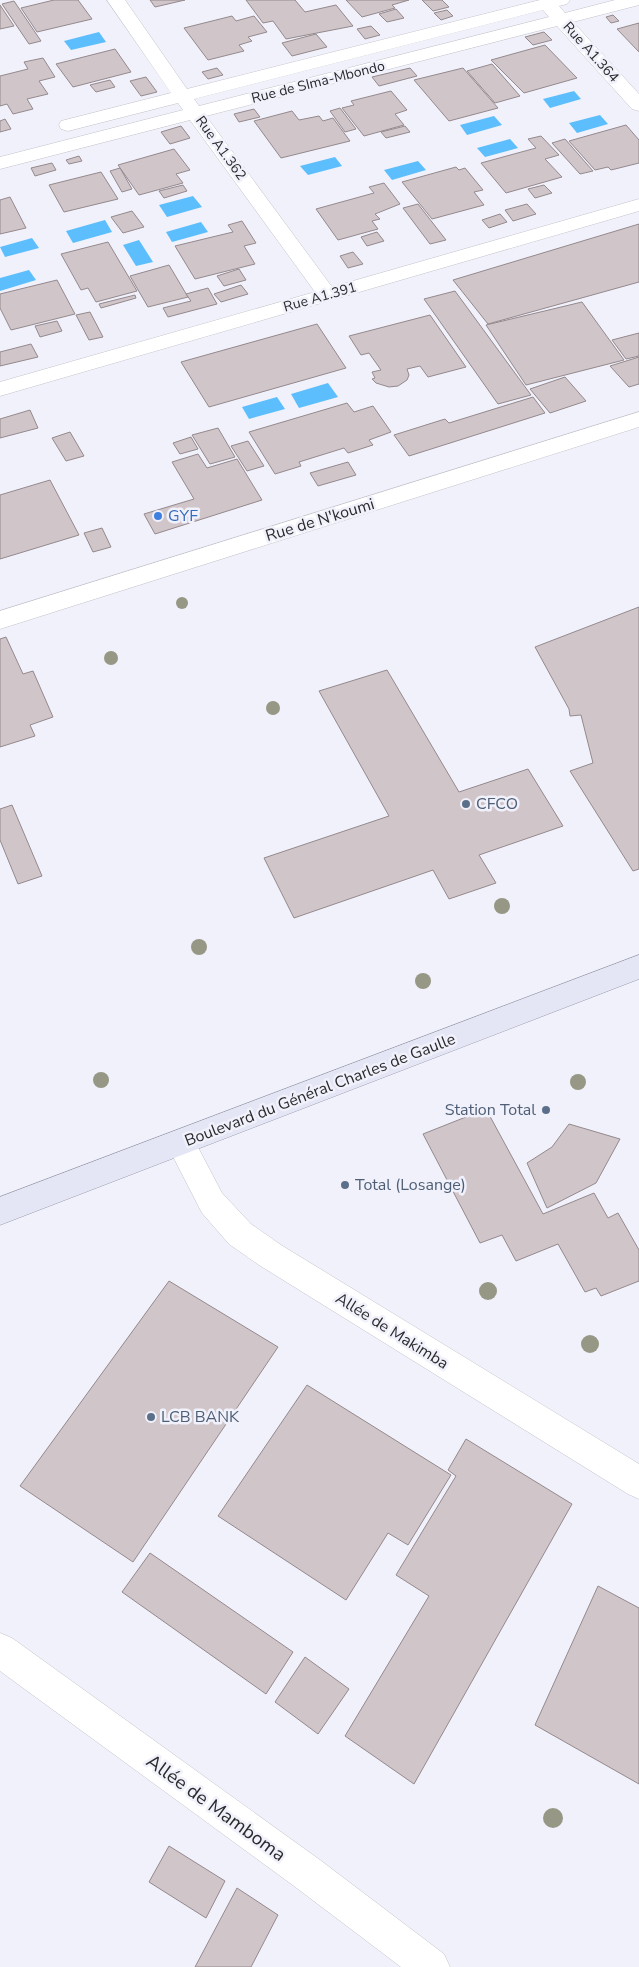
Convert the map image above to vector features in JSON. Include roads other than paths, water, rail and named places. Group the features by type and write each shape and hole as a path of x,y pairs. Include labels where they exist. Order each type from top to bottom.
{"main road":[{"name":"Boulevard du Général Charles de Gaulle","path":"0,1211 639,967"}],"street":[{"name":"Rue A1.362","path":"116,0 182,96 328,295"},
{"name":"Rue de SIma-Mbondo","path":"0,163 636,0"},
{"name":"Rue de SIma-Mbondo","path":"48,131 550,1"},
{"name":"Rue A1.364","path":"550,1 562,20 639,105"},
{"name":"Rue A1.391","path":"0,389 639,205"},
{"name":"Rue de N'koumi","path":"0,620 639,419"},
{"name":"Allée de Makimba","path":"181,1143 212,1203 240,1234 270,1255 639,1483"},
{"name":"Allée de Mamboma","path":"1,1653 307,1873 431,1967"}],"water":[{"path":"99,32 106,42 71,50 64,41"},
{"path":"574,91 581,99 550,108 543,99"},
{"path":"600,115 608,124 577,133 569,123"},
{"path":"494,116 502,125 467,135 460,125"},
{"path":"510,139 518,148 485,157 477,148"},
{"path":"335,157 342,166 308,175 300,166"},
{"path":"418,161 426,170 392,180 384,170"},
{"path":"193,196 202,207 167,217 159,205"},
{"path":"105,220 112,232 73,243 66,231"},
{"path":"201,222 208,232 172,242 166,232"},
{"path":"32,238 39,248 5,257 0,247"},
{"path":"139,240 153,262 136,266 123,245"},
{"path":"29,270 36,280 0,291 0,278"},
{"path":"328,383 338,397 299,408 291,394"},
{"path":"277,397 285,409 249,419 242,407"}],"place":[{"name":"GYF","path":"158,516"},
{"name":"CFCO","path":"466,804"},
{"name":"Station Total","path":"546,1110"},
{"name":"Total (Losange)","path":"345,1185"},
{"name":"LCB BANK","path":"151,1417"}]}
